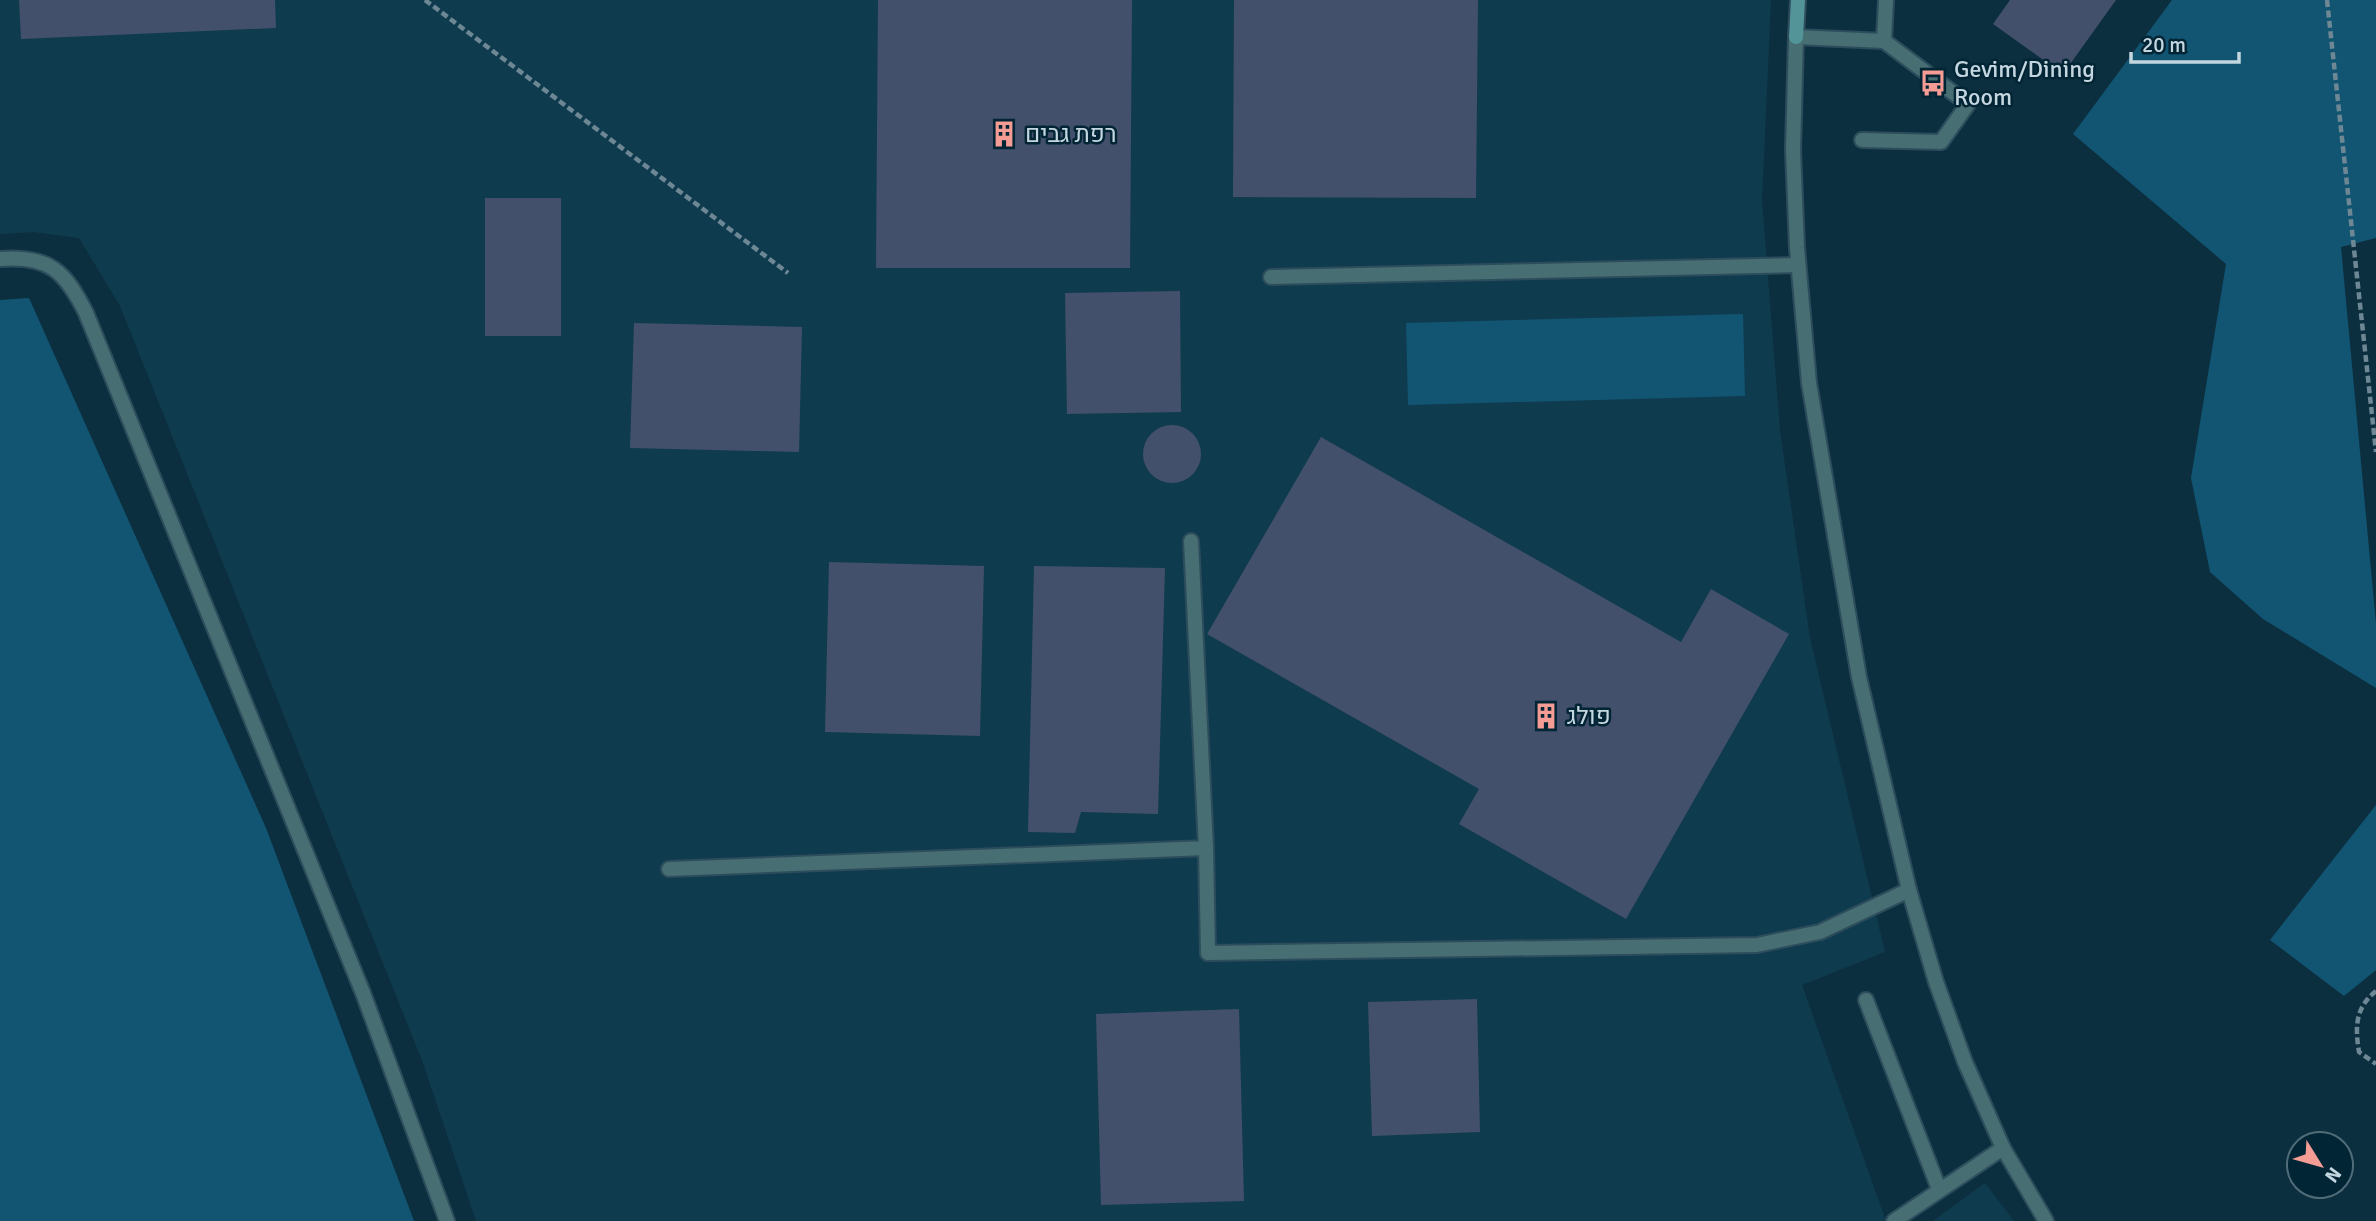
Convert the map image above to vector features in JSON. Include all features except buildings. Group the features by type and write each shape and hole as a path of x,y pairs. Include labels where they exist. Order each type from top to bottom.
{"street":[{"path":"1798,0 1793,150 1798,265 1809,383 1859,677 1909,890 1961,1051 2003,1148 2046,1221"},
{"path":"1884,41 1886,0"},
{"path":"1796,37 1884,41 1968,104 1941,142 1862,140"},
{"path":"0,259 42,260 58,271 75,291 86,313 363,993 447,1221"},
{"path":"1270,277 1798,265"},
{"path":"1191,541 1206,848 1208,954 1757,945 1820,932 1909,890"},
{"path":"670,869 1206,848"},
{"path":"1866,1000 1940,1189"},
{"path":"1894,1221 2003,1148"}],"path":[{"path":"425,0 788,273"},
{"path":"2327,0 2376,452"},
{"path":"2376,991 2364,1000 2355,1025 2359,1052 2376,1064"}],"shaded area":[{"path":"0,0 1771,0 1762,200 1780,431 1810,638 1885,952 1802,985 1886,1221 476,1221 423,1063 120,306 79,238 33,232 0,234"},
{"path":"2172,0 2376,0 2376,238 2341,247 2376,624 2376,688 2263,619 2210,572 2191,478 2226,264 2073,134"},
{"path":"29,298 266,828 414,1221 0,1221 0,300"},
{"path":"1743,314 1745,396 1408,405 1406,323"},
{"path":"2376,805 2376,970 2344,996 2270,940"},
{"path":"1985,1183 2014,1221 1933,1221"}],"place":[{"name":"Gevim/Dining Room","path":"1933,83"},
{"name":"רפת גבים","path":"1004,134"},
{"name":"פולג","path":"1546,716"}]}
